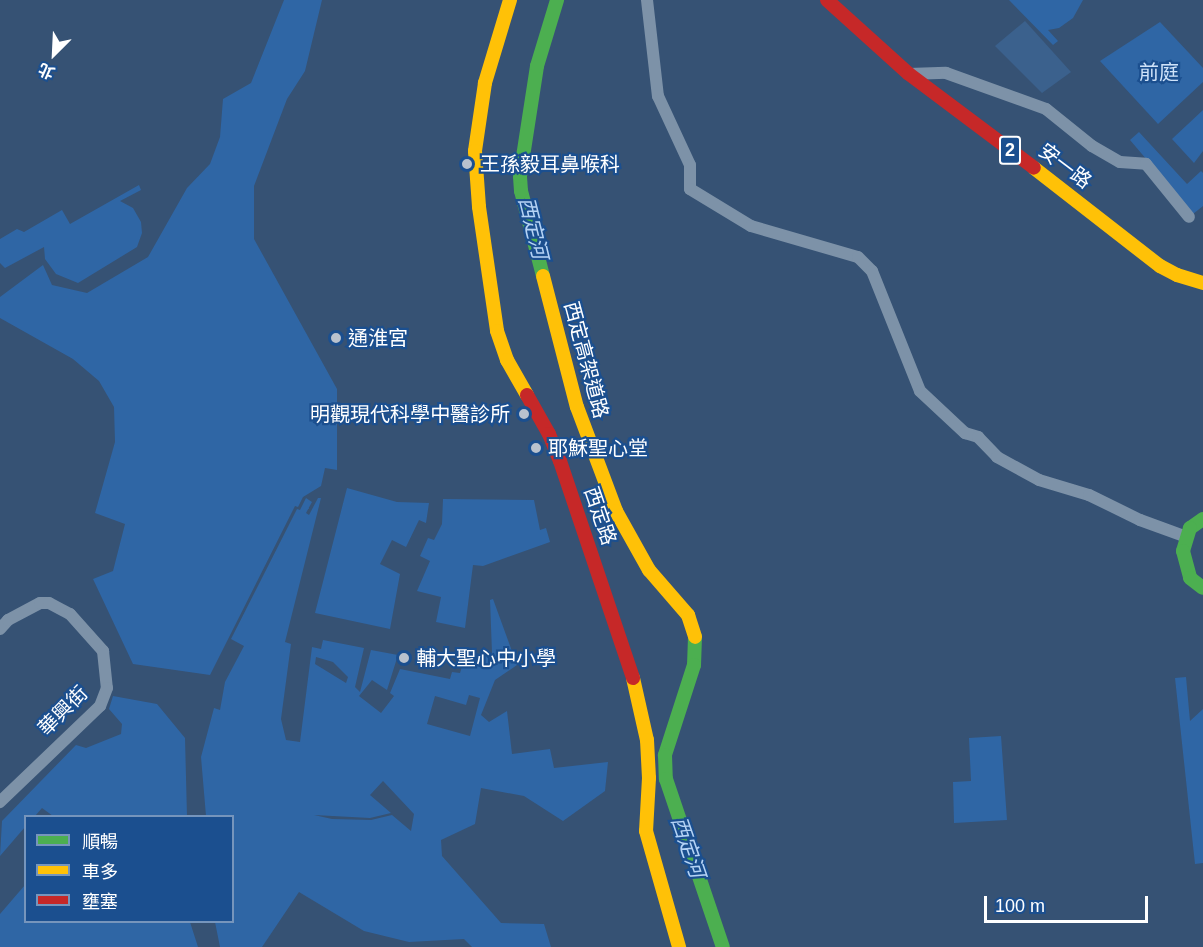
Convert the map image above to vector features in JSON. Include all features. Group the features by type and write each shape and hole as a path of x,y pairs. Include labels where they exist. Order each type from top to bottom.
{"street":[{"name":"西定路","path":"510,0 484,83 475,151 479,207 497,331 507,360 549,434 560,461 631,668 647,740 650,778 646,831 654,866 679,947"},
{"name":"西定高架道路","path":"557,0 537,66 520,176 521,191 577,407 593,453 616,511 648,570 688,615 696,639 694,665 665,754 666,779 723,947"},
{"path":"647,0 658,96 690,165 690,189 751,226 858,258 872,271 920,391 965,433 978,437 997,457 1039,480 1089,495 1140,520 1187,537"},
{"name":"安一路","path":"827,0 909,74 1104,220 1160,266 1177,275 1203,283"},
{"path":"909,74 946,73 1046,109 1092,146 1120,162 1146,164 1189,217"},
{"path":"1203,519 1190,528 1184,546 1185,564 1190,578 1203,588"},
{"name":"華興街","path":"0,802 100,706 107,688 103,651 70,614 49,603 40,603 3,621"}],"green space":[{"path":"284,0 322,0 305,71 287,99 254,186 254,239 337,389 337,470 325,468 321,486 303,497 298,507 295,506 210,675 133,664 93,579 113,571 125,524 95,513 115,442 114,407 99,381 73,359 0,318 0,297 43,265 52,285 87,293 148,257 187,188 210,164 220,137 223,99 251,83"},
{"path":"1009,0 1083,0 1073,18 1059,28 1048,30 1058,41 1053,45"},
{"name":"前庭","path":"1160,22 1203,68 1203,82 1158,124 1100,61"},
{"path":"1203,110 1203,151 1194,163 1172,139"},
{"path":"1139,132 1187,184 1201,171 1203,173 1203,206 1193,214 1130,140"},
{"path":"139,185 141,190 120,201 133,208 141,222 142,233 137,247 78,283 56,274 45,259 44,247 5,268 0,263 0,239 17,229 24,232 62,210 70,224"},
{"path":"347,488 397,502 429,503 426,523 419,520 406,547 392,540 380,564 400,574 390,629 315,613"},
{"path":"306,498 312,502 306,513 309,515 318,498 321,498 285,642 291,644 281,719 286,740 300,742 312,647 321,649 323,640 364,648 355,687 360,692 371,650 398,655 387,690 372,680 359,696 381,713 394,696 390,693 400,669 450,679 452,672 460,673 463,663 477,666 477,654 492,653 490,600 493,599 517,665 495,680 481,715 489,722 507,711 512,754 550,749 554,768 608,762 605,791 563,821 524,796 481,788 475,824 441,840 442,856 501,923 544,924 551,947 472,947 464,939 409,942 364,931 299,892 262,947 220,947 215,923 234,923 234,815 206,815 201,757 214,708 220,710 225,682 244,646 231,639 297,509 300,510","holes":["316,657 333,662 348,677 346,683 315,664","469,695 480,698 470,736 427,724 435,696 466,705","383,781 414,814 411,831 392,815 371,820 332,819 314,815 370,818 391,813 370,795"]},
{"path":"443,499 534,500 540,530 546,528 550,542 483,566 473,565 465,628 436,622 441,597 417,591 430,561 420,556 428,538 434,540 442,524"},
{"path":"1186,677 1190,721 1203,709 1203,863 1195,864 1175,678"},
{"path":"113,696 157,704 185,738 187,815 52,815 42,808 36,815 24,815 24,828 0,856 2,821 76,745 86,748 121,734 122,724 109,709"},
{"path":"1001,736 1007,820 954,823 953,782 971,781 969,738"},
{"path":"24,886 24,923 190,923 198,947 0,947 0,914"}],"shaded area":[{"path":"1025,21 1071,72 1042,93 995,46"}],"traffic: fast":[{"path":"543,276 521,191 520,176 537,66 557,0"},
{"path":"1203,519 1190,528 1183,551 1190,578 1203,588"},
{"path":"695,637 694,665 665,755 666,779 723,947"}],"traffic: slow":[{"path":"510,0 485,83 475,151 479,207 497,331 507,360 527,395"},
{"path":"1034,168 1160,266 1177,275 1203,283"},
{"path":"543,276 577,407 616,511 649,570 688,615 695,637"},
{"path":"633,678 647,740 649,778 646,831 679,947"}],"traffic: jam":[{"path":"827,0 909,74 1034,168"},
{"path":"527,395 549,434 560,461 633,678"}],"place":[{"name":"王孫毅耳鼻喉科","path":"467,164"},
{"name":"通淮宮","path":"336,338"},
{"name":"明觀現代科學中醫診所","path":"524,414"},
{"name":"耶穌聖心堂","path":"536,448"},
{"name":"輔大聖心中小學","path":"404,658"}],"water label":[{"name":"西定河","path":"533,228"},
{"name":"西定河","path":"688,847"}]}
